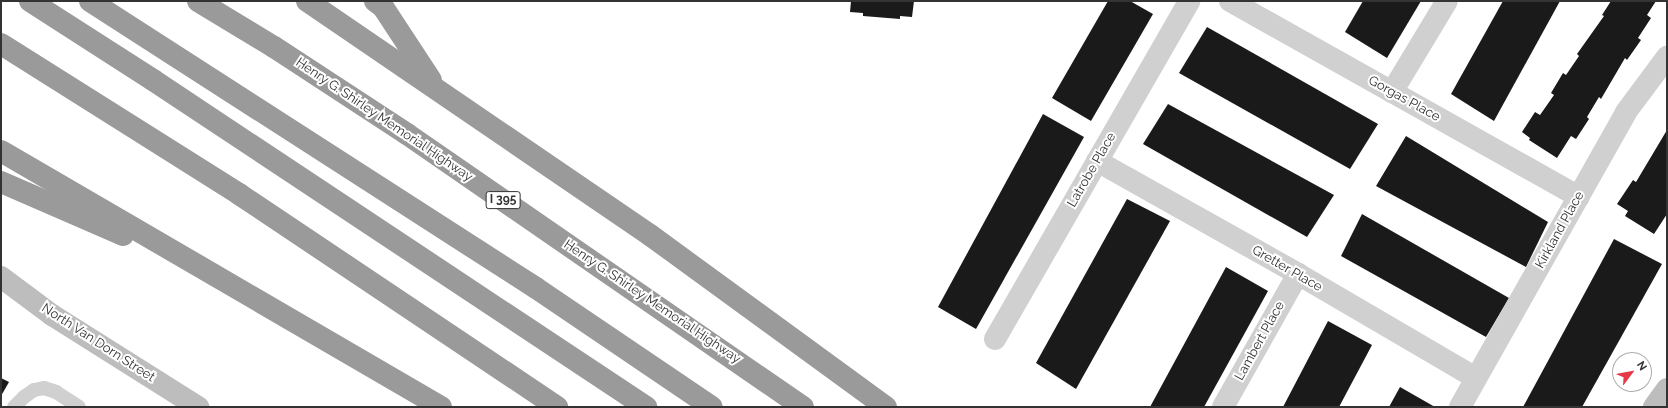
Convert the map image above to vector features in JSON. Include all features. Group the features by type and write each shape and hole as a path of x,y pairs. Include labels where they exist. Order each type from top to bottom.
{"highway":[{"path":"30,1 153,80 646,407"},
{"path":"90,1 536,288 712,407"},
{"name":"Henry G. Shirley Memorial Highway","path":"198,1 274,47 407,134 803,407"},
{"path":"307,1 650,235 886,407"},
{"path":"326,1 438,89"},
{"path":"375,1 383,6 438,89"},
{"path":"1,44 239,194 558,407"},
{"path":"1,151 441,407"},
{"path":"1,182 218,277"}],"main road":[{"name":"North Van Dorn Street","path":"1,277 52,315 198,407"},
{"path":"1654,407 1667,389"}],"street":[{"name":"Latrobe Place","path":"996,339 1189,1"},
{"name":"Gorgas Place","path":"1230,1 1579,196"},
{"path":"1392,92 1447,1"},
{"name":"Kirkland Place","path":"1460,407 1626,112 1667,58"},
{"name":"Gretter Place","path":"1097,161 1298,274 1476,378"},
{"name":"Lambert Place","path":"1223,407 1298,274"}],"lane":[{"path":"14,407 34,390 44,388 56,392 79,407"}],"building":[{"path":"851,1 914,1 912,17 900,16 900,19 863,16 863,13 850,12"},
{"path":"1108,1 1130,1 1153,14 1091,121 1052,98"},
{"path":"1363,1 1421,1 1387,58 1345,32"},
{"path":"1503,1 1560,1 1494,121 1451,94"},
{"path":"1611,1 1656,1 1647,15 1651,18 1638,38 1641,40 1627,60 1625,58 1601,99 1599,97 1587,117 1589,119 1576,139 1571,136 1557,158 1529,140 1530,138 1522,132 1535,112 1540,115 1554,95 1551,93 1563,73 1566,75 1579,56 1577,54 1604,16 1602,15"},
{"path":"1207,27 1378,124 1350,169 1179,73"},
{"path":"1168,104 1334,195 1307,237 1143,144"},
{"path":"1043,114 1084,137 976,329 938,307"},
{"path":"1667,130 1667,214 1654,234 1625,216 1628,211 1617,204 1633,180 1636,182"},
{"path":"1406,136 1548,222 1526,267 1376,186"},
{"path":"1127,199 1170,221 1076,389 1036,363"},
{"path":"1362,214 1509,298 1486,337 1341,256"},
{"path":"1614,239 1662,264 1582,407 1523,407"},
{"path":"1226,267 1268,291 1204,407 1150,407"},
{"path":"1328,321 1372,345 1339,407 1283,407"},
{"path":"1,378 9,382 1,396"},
{"path":"1400,387 1435,407 1389,407"}]}
